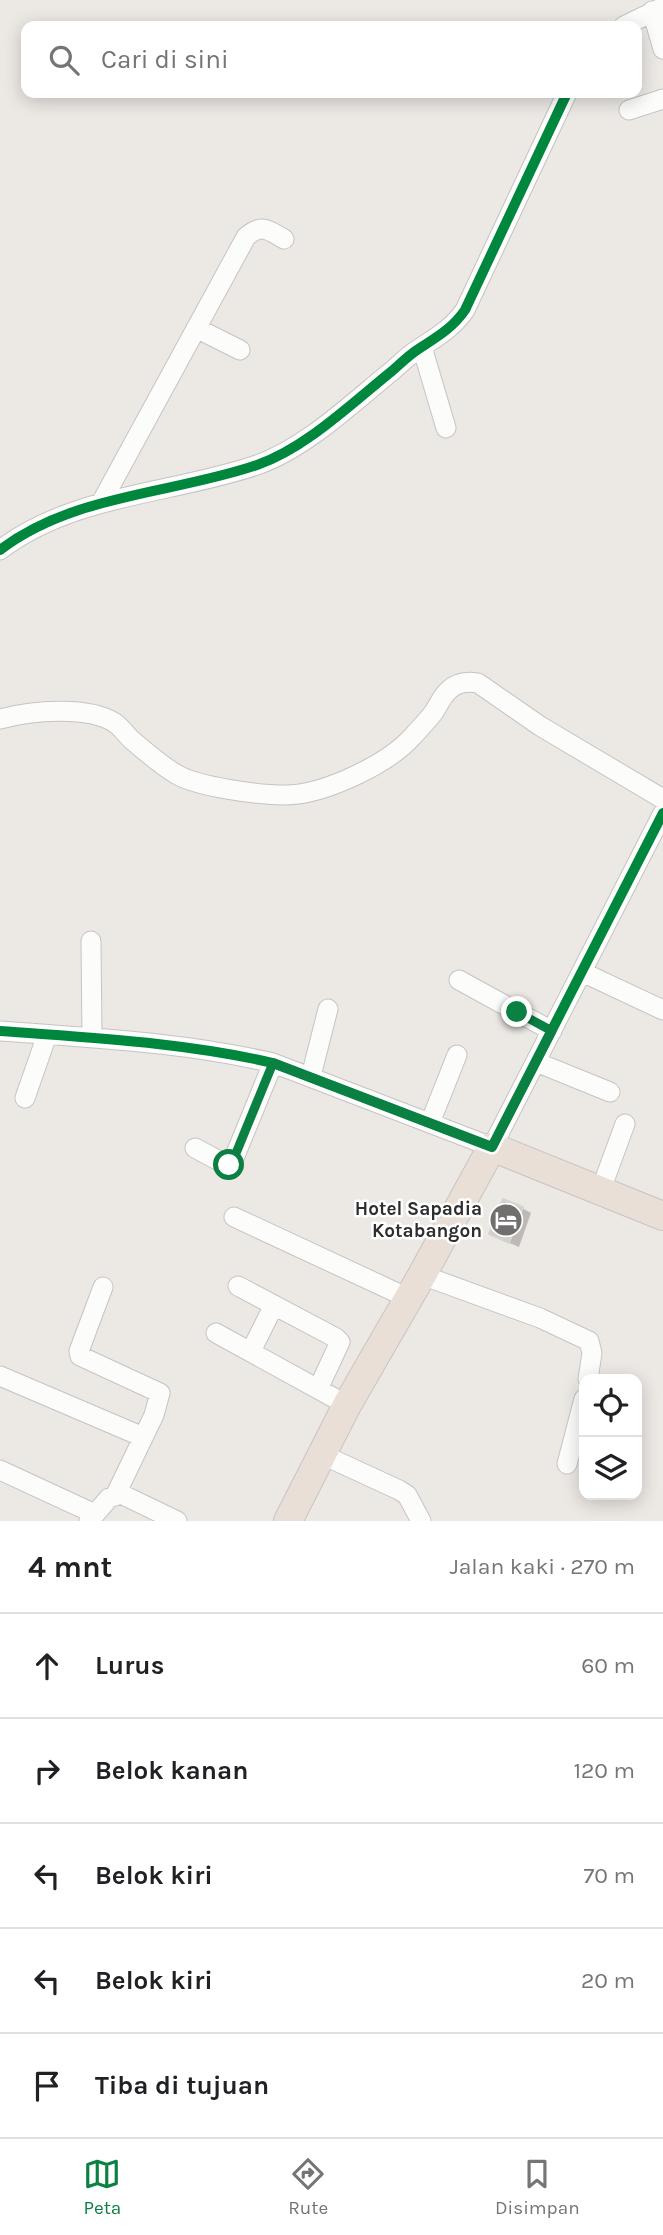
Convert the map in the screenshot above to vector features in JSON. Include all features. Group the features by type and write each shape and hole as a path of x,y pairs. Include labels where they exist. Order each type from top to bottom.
{"highway":[{"path":"288,1521 347,1405 492,1147 663,1216"}],"street":[{"path":"634,21 658,9 663,49"},
{"path":"0,550 37,527 102,503 209,479 274,458 306,438 450,328 465,310 565,98"},
{"path":"629,110 663,99"},
{"path":"102,503 246,237 262,228 284,239"},
{"path":"196,328 240,350"},
{"path":"422,347 446,428"},
{"path":"0,719 60,711 98,715 116,724 161,764 191,780 272,794 298,794 331,785 392,755 430,717 446,692 459,683 470,681 478,683 540,726 663,799"},
{"path":"0,1031 182,1047 273,1063 492,1147 662,818"},
{"path":"92,941 92,1038"},
{"path":"582,972 663,1010"},
{"path":"459,980 552,1031"},
{"path":"311,1076 328,1009"},
{"path":"25,1098 47,1035"},
{"path":"430,1123 457,1055"},
{"path":"536,1062 610,1092"},
{"path":"195,1148 225,1164 232,1163 273,1063"},
{"path":"600,1192 625,1124"},
{"path":"234,1217 415,1286 540,1318 589,1341 592,1353 588,1374"},
{"path":"238,1286 340,1342 318,1389"},
{"path":"0,1470 92,1517 116,1494 158,1404 160,1393 80,1356 79,1351 103,1287"},
{"path":"251,1351 274,1305"},
{"path":"216,1333 347,1405"},
{"path":"0,1376 143,1437"},
{"path":"567,1464 579,1418"},
{"path":"321,1454 407,1495 421,1521"},
{"path":"116,1494 126,1495 177,1521"}],"building":[{"name":"Hotel Sapadia Kotabangon","path":"503,1199 523,1207 509,1243 489,1234"}],"cycle path":[{"path":"0,550 29,531 91,506 225,475 275,457 328,424 410,355 449,328 465,310 565,98"},
{"path":"0,1031 171,1045 273,1063 492,1147 663,813"}],"place":[{"name":"Hotel Sapadia Kotabangon","path":"506,1220"}],"route":[{"path":"229,1165 273,1063 492,1147 552,1031 517,1012"}]}
